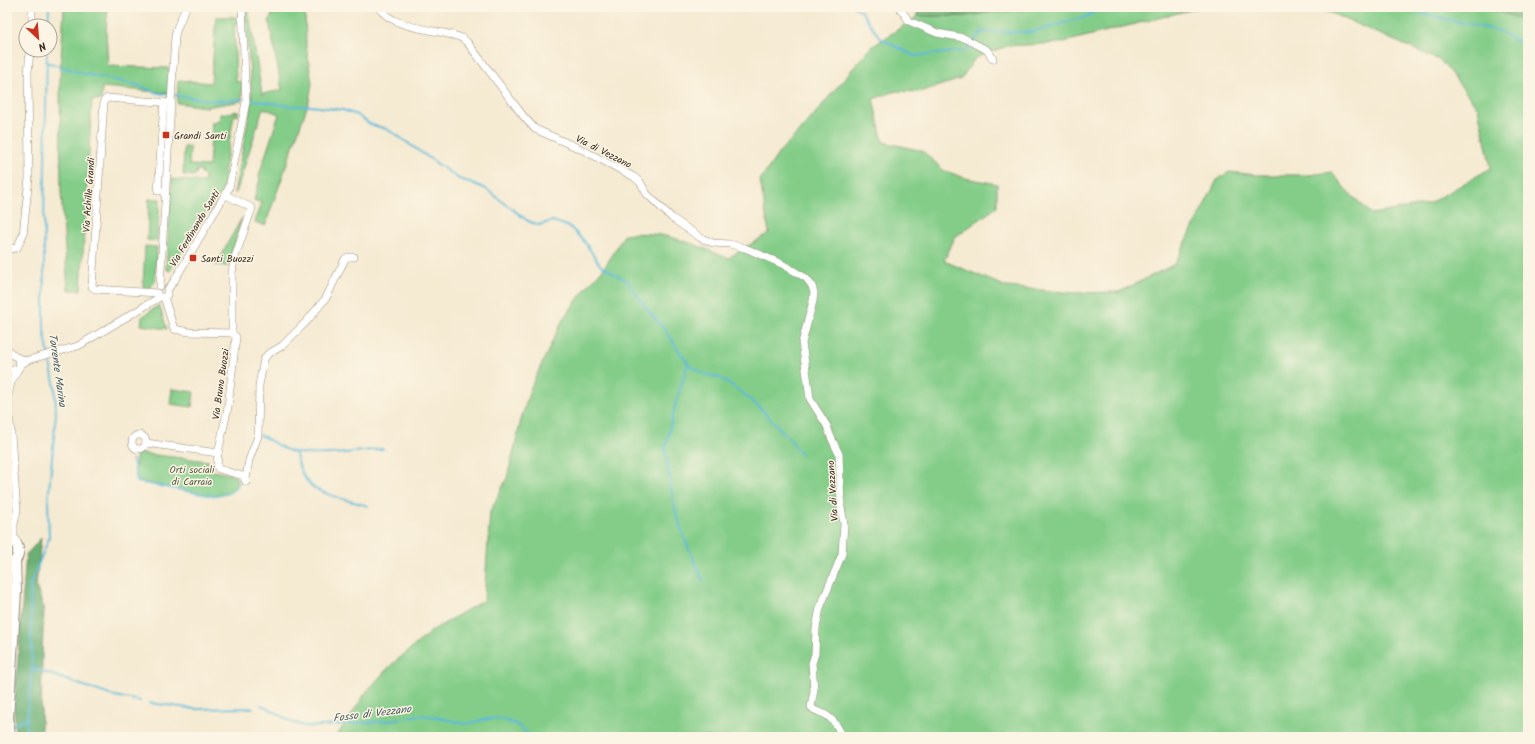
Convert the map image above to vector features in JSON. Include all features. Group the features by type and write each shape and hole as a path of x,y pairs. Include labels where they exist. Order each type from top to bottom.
{"main road":[{"path":"9,536 18,547 19,552 10,566 15,578 16,592 10,664 8,718 10,737"}],"street":[{"path":"32,7 32,18"},
{"path":"186,7 175,36 160,293 174,329 189,332 232,333"},
{"name":"Via Ferdinando Santi","path":"160,293 168,293 168,289 229,188 246,102 242,7"},
{"name":"Via di Vezzano","path":"378,7 391,18 409,26 462,38 467,42 524,117 535,129 585,151 634,177 640,182 647,194 672,218 701,238 713,243 745,248 782,264 806,278 812,286 814,293 813,301 802,343 810,400 827,426 839,454 841,508 844,524 842,554 820,608 816,628 815,654 812,663 814,690 811,707 814,711 833,720 841,737"},
{"path":"899,7 909,21 937,33 964,38 987,50 993,59"},
{"path":"7,249 17,248 23,235 29,178 28,73 29,58"},
{"name":"Via Achille Grandi","path":"160,293 95,289 92,285 104,100 107,98 164,102 172,100"},
{"path":"164,102 158,191 166,191"},
{"name":"Via Bruno Buozzi","path":"226,195 252,208 234,260 232,273 232,333 236,337 228,407 218,453 217,463 219,469 238,474 246,481 249,460 258,436 259,385 264,359 268,354 282,346 307,321 326,298 345,259 350,256 354,257"},
{"path":"16,361 29,360 73,348 84,343 160,293"},
{"path":"7,349 16,361 14,370 10,370 7,367"},
{"path":"8,398 16,361"},
{"path":"7,385 16,511 14,524 9,536"},
{"path":"146,443 218,453"}],"green space":[{"path":"64,7 108,7 106,31 108,66 169,68 169,93 102,87 101,100 92,100 81,290 68,290 61,192 60,78"},
{"path":"245,7 248,7 262,94 282,90 269,21 272,15 270,7 305,7 306,46 312,83 309,101 265,226 255,222 262,203 254,200 260,179 259,175 279,114 263,108 236,193 234,193 252,100"},
{"path":"916,7 1036,7 965,16 918,16"},
{"path":"1036,7 1202,7 1060,43 1007,46 975,58 961,79 919,92 896,91 873,99 883,142 923,151 943,170 965,178 997,184 997,207 955,237 944,261 1007,287 1075,293 1119,292 1175,264 1217,180 1229,172 1257,175 1309,175 1332,172 1347,191 1372,214 1428,204 1491,168 1478,108 1441,61 1329,12 1299,7 1483,7 1528,21 1528,737 336,737 367,691 389,667 433,630 484,600 490,512 507,478 522,416 531,387 563,319 586,288 605,267 624,235 637,233 664,236 690,243 728,258 769,233 760,180 781,150 808,122 870,48 918,16 965,16"},
{"path":"1483,7 1528,7 1528,21"},
{"path":"216,17 237,17 237,23 234,24 236,82 242,81 242,101 206,107 177,103 178,80 211,83"},
{"path":"239,111 238,116 234,115 224,173 228,174 227,181 225,181 224,186 209,214 206,212 170,271 166,269 172,179 204,182 205,176 202,175 201,171 197,170 194,176 183,175 184,147 190,147 189,165 209,166 212,122 219,122 220,114"},
{"path":"149,199 160,199 157,241 147,240"},
{"path":"242,218 228,266 215,265"},
{"path":"145,246 157,247 155,281 150,288 143,287"},
{"path":"159,305 167,329 141,325 142,317"},
{"path":"172,389 194,392 192,407 170,404"},
{"name":"Orti sociali di Carraia","path":"137,453 209,461 208,470 229,474 236,477 237,485 227,494 214,496 137,481 135,468"},
{"path":"41,538 36,586 44,609 41,737 15,737 14,709 26,555"}],"waterway":[{"name":"Torrente Marina","path":"48,18 49,7"},
{"path":"854,7 861,11 880,38 914,56 965,51 970,45"},
{"path":"975,40 981,32 1032,32 1085,17 1105,7"},
{"path":"1394,7 1500,31 1528,48"},
{"name":"Torrente Marina","path":"26,737 32,668 30,585 49,538 48,502 56,414 55,388 44,330 47,58"},
{"path":"46,62 85,74 137,85 158,93 215,101 244,99"},
{"path":"248,99 290,106 311,106 343,110 357,115 370,124 386,129 395,134 459,179 486,189 528,221 539,225 553,221 570,227 584,241 600,265 627,281 646,308 667,332 689,365 705,374 720,378 740,391 759,407 789,438 801,454"},
{"path":"688,363 674,410 665,450 678,520 703,581"},
{"path":"252,444 256,434"},
{"path":"260,435 284,449 304,454 338,454 383,449"},
{"path":"295,452 303,475 309,484 317,490 368,506"},
{"path":"132,460 137,482 214,496 223,495 234,490 240,481 246,461"},
{"name":"Fosso di Vezzano","path":"32,668 110,695 140,701"},
{"name":"Fosso di Vezzano","path":"150,703 196,709 253,708"},
{"name":"Fosso di Vezzano","path":"261,705 292,722 308,727 387,721 419,715 436,717 466,724 498,718 518,725 531,737"},
{"path":"12,725 27,718"}],"place":[{"name":"Grandi Santi","path":"166,135"},
{"name":"Santi Buozzi","path":"193,258"}]}
